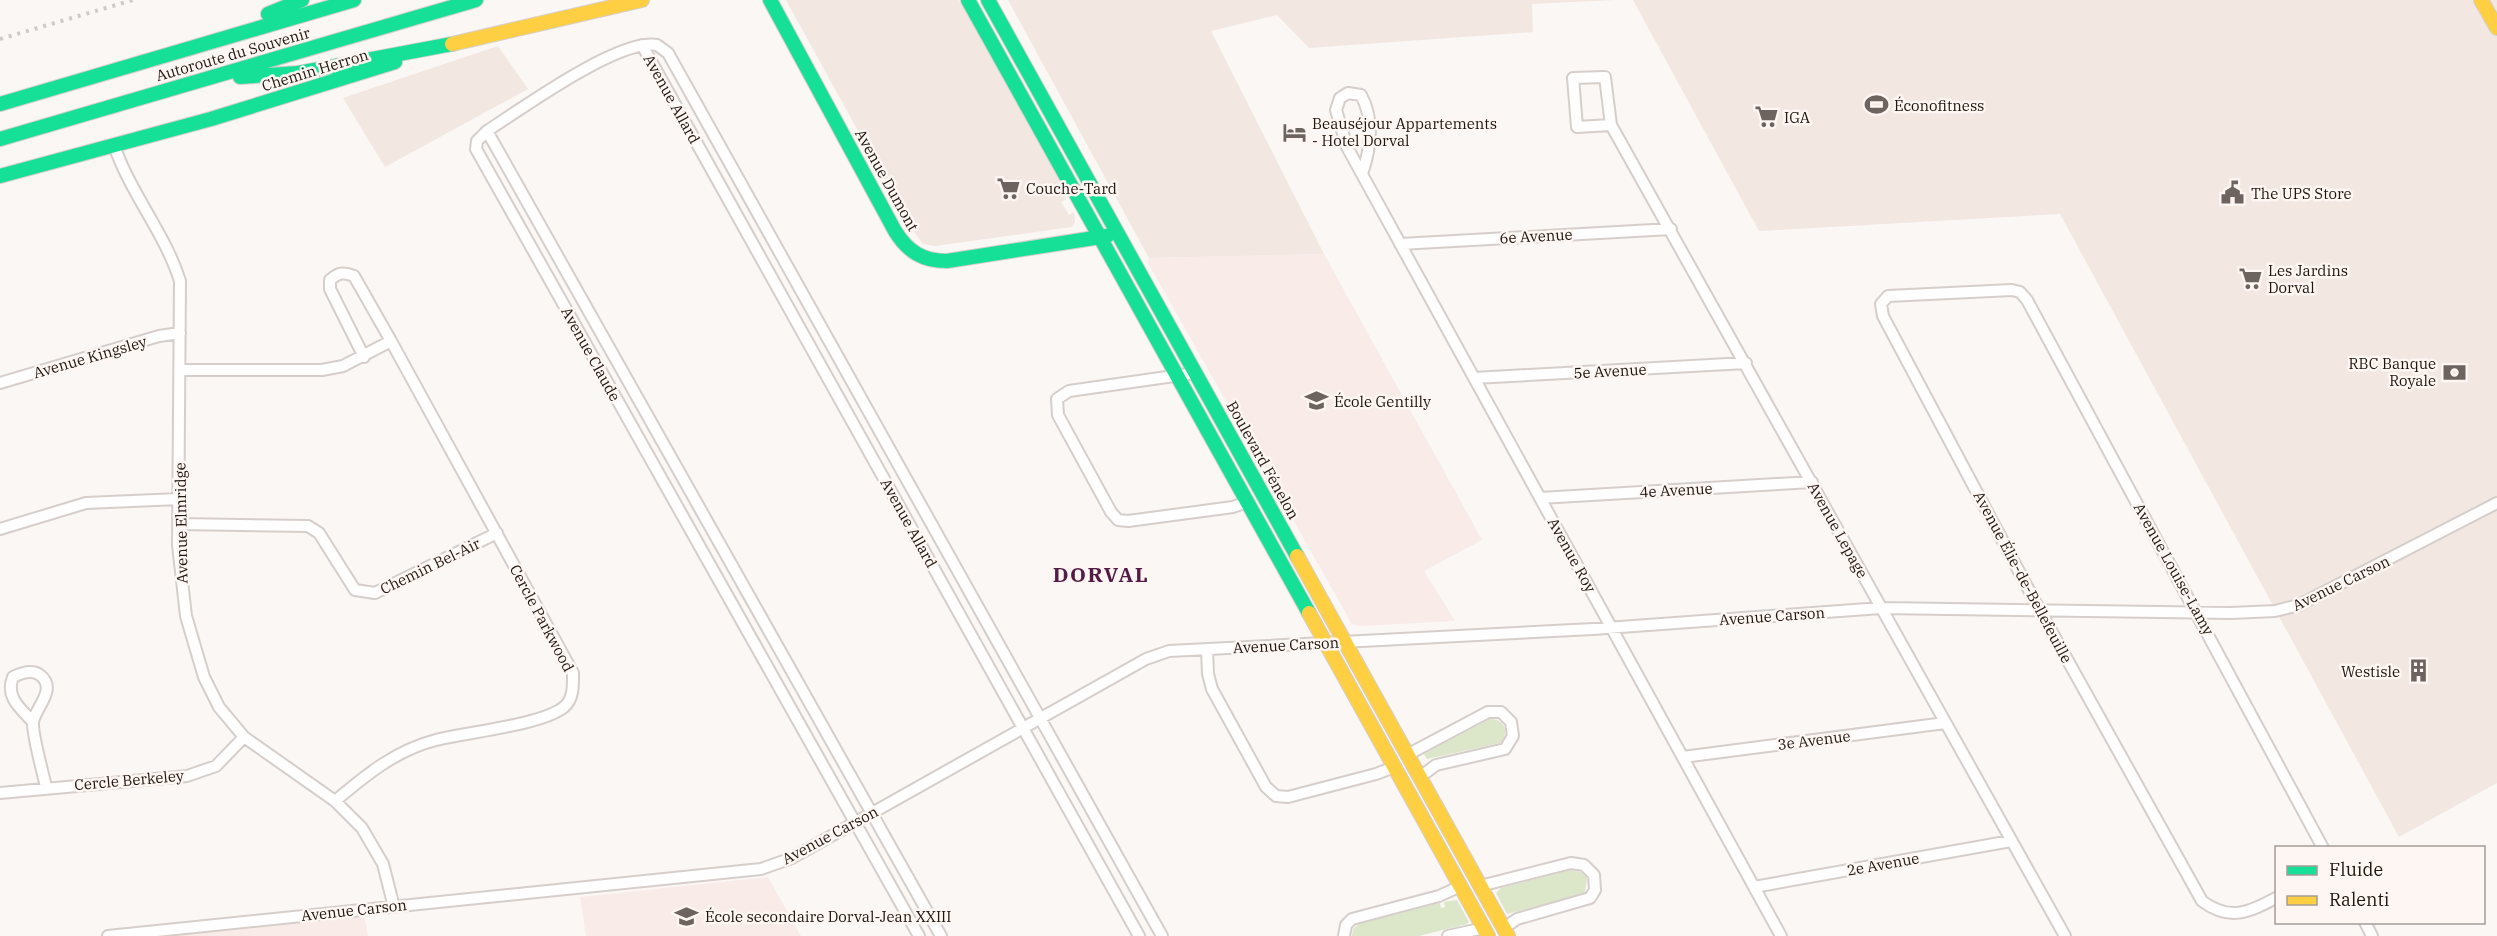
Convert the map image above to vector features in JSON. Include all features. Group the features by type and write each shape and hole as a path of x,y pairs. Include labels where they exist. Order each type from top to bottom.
{"main road":[{"path":"170,55 302,0"},
{"name":"Autoroute du Souvenir","path":"0,104 354,0"},
{"name":"Autoroute du Souvenir","path":"0,140 476,0"},
{"name":"Chemin Herron","path":"0,176 222,116 452,44 642,0"},
{"name":"Avenue Dumont","path":"770,0 895,231 914,255 928,261 947,261 1099,238 1115,232"},
{"path":"968,0 1486,932"},
{"name":"Boulevard Fénelon","path":"988,0 1506,932"},
{"path":"2481,0 2497,28"},
{"path":"199,81 298,73 452,44"}],"street":[{"path":"487,131 566,80 622,51 642,45"},
{"name":"Avenue Allard","path":"1139,936 642,45 657,45 668,53 1162,936"},
{"name":"Avenue Lepage","path":"1611,125 1577,127 1573,78 1605,76 1611,125 2065,936"},
{"name":"Avenue Roy","path":"1362,174 1370,136 1368,107 1361,95 1348,93 1340,98 1336,110 1347,147 1781,936"},
{"name":"Avenue Claude","path":"919,936 476,149 477,141 487,131 941,936"},
{"name":"Avenue Elmridge","path":"114,145 120,163 177,271 181,291 179,499 181,587 186,615 204,677 219,706 244,737 335,801 375,846 383,864 394,907"},
{"name":"6e Avenue","path":"1401,244 1671,229"},
{"name":"Cercle Parkwood","path":"335,801 378,764 433,740 545,717 565,706 572,694 573,673 391,341 354,276 345,272 337,274 330,280 330,289 364,357"},
{"path":"776,284 792,275"},
{"name":"Avenue Élie-de-Bellefeuille","path":"2020,292 2012,290 1888,296 1881,304 1883,316 2039,609 2202,901 2215,911 2227,913 2249,912 2275,899"},
{"name":"Avenue Louise-Lamy","path":"2020,292 2027,300 2322,846"},
{"name":"Avenue Kingsley","path":"0,383 159,336 180,333"},
{"path":"181,370 322,370 343,366 391,341"},
{"name":"5e Avenue","path":"1474,378 1746,363"},
{"path":"1195,373 1069,391 1058,399 1058,415 1111,512 1118,520 1128,521 1233,507 1247,502"},
{"name":"4e Avenue","path":"1540,498 1812,482"},
{"path":"894,497 911,488"},
{"path":"0,530 86,503 179,499"},
{"name":"Avenue Carson","path":"108,936 761,869 792,858 1152,656 1174,650 1611,627 1881,608 2252,613 2290,608 2497,503"},
{"name":"Chemin Bel-Air","path":"179,524 308,526 319,533 355,590 375,593 496,533"},
{"path":"718,579 735,570"},
{"path":"1207,649 1208,674 1212,689 1263,782 1276,796 1288,797 1376,774 1394,767"},
{"path":"33,722 46,694 46,683 40,674 31,672 13,677 9,687 13,700 33,722 46,787"},
{"path":"1407,755 1485,713 1501,712 1511,722 1513,736 1505,749 1436,765 1420,777"},
{"name":"3e Avenue","path":"1683,757 1945,723"},
{"name":"Cercle Berkeley","path":"0,793 46,787 187,776 216,766 244,737"},
{"name":"2e Avenue","path":"1754,887 2012,841"},
{"path":"1480,886 1575,862 1588,868 1594,875 1595,890 1590,898 1517,919 1506,932"},
{"path":"1344,936 1346,925 1352,919 1439,896 1461,886"},
{"path":"1448,936 1486,932"}],"shaded area":[{"path":"786,0 959,0 1064,188 1062,190 1066,199 1061,202 1069,215 1074,212 1075,222 1072,227 935,246 923,244 912,229"},
{"path":"1008,0 1615,0 1532,4 1533,32 1309,48 1277,15 1211,31 1324,254 1149,258"},
{"path":"1633,0 2497,0 2497,783 2399,837 2060,214 1759,231"},
{"path":"498,46 528,89 385,167 343,98"},
{"name":"École Gentilly","path":"1324,254 1482,540 1424,571 1455,621 1360,626 1352,624 1148,263 1149,258"},
{"name":"École secondaire Dorval-Jean XXIII","path":"768,877 801,936 586,936 580,897"},
{"path":"364,915 368,936 157,936"}],"green space":[{"path":"1490,719 1499,721 1504,727 1505,735 1500,743 1427,759 1424,754"},
{"path":"1571,870 1581,872 1587,878 1585,892 1578,896 1507,914 1496,893 1501,888"},
{"path":"1457,900 1469,922 1467,924 1419,936 1352,936 1353,929 1359,924 1440,903 1441,908 1445,907 1444,902"}],"railway":[{"path":"0,39 133,0"}],"traffic: fast":[{"path":"268,14 302,0"},
{"path":"0,104 354,0"},
{"path":"0,139 476,0"},
{"path":"770,0 895,231 911,250 923,257 947,261 1107,236"},
{"path":"968,0 1309,613"},
{"path":"988,0 1297,556"},
{"path":"240,77 298,73 452,44"},
{"path":"0,176 211,119 395,62"}],"traffic: slow":[{"path":"452,44 642,0"},
{"path":"2481,0 2497,28"},
{"path":"1297,556 1508,936"},
{"path":"1309,613 1488,936"}],"place":[{"name":"Éconofitness","path":"1876,105"},
{"name":"IGA","path":"1766,117"},
{"name":"Beauséjour Appartements - Hotel Dorval","path":"1294,132"},
{"name":"Couche-Tard","path":"1008,188"},
{"name":"The UPS Store","path":"2233,193"},
{"name":"Les Jardins Dorval","path":"2250,279"},
{"name":"RBC Banque Royale","path":"2454,372"},
{"name":"École Gentilly","path":"1316,401"},
{"name":"Westisle","path":"2418,671"},
{"name":"École secondaire Dorval-Jean XXIII","path":"687,916"}],"district":[{"name":"DORVAL","path":"1101,574"}]}
